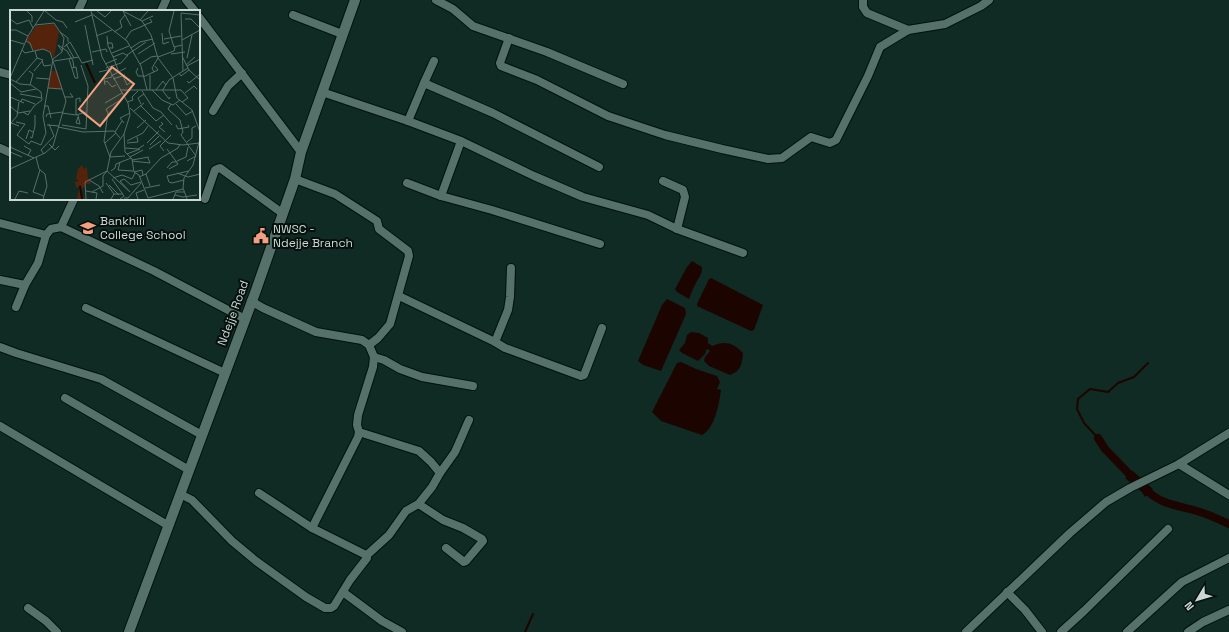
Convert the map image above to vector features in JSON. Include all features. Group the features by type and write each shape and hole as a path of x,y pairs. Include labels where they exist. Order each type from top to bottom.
{"street":[{"path":"78,10 82,0"},
{"path":"161,10 166,0"},
{"path":"186,0 194,10"},
{"name":"Ndejje Road","path":"129,632 252,301 295,179 301,152 355,0"},
{"path":"436,0 453,9 473,26 547,52 623,84"},
{"path":"863,0 863,6 867,13 908,30"},
{"path":"509,38 500,64 501,66 537,80 604,114 665,135 760,157 778,159 786,156 811,137 830,143 836,140 868,76 880,47 908,30 945,24 981,6 989,0"},
{"path":"293,15 342,34"},
{"path":"200,18 301,152"},
{"path":"408,121 434,61"},
{"path":"0,72 10,75"},
{"path":"213,111 228,86 242,73"},
{"path":"424,83 493,113 599,167"},
{"path":"322,92 408,121 461,141 534,176 583,197 648,216 677,229 743,254"},
{"path":"441,196 461,141"},
{"path":"0,148 10,153"},
{"path":"205,199 215,170 220,168 282,213"},
{"path":"295,179 335,194 378,221 379,229 408,250 409,256 390,324 378,338 369,345"},
{"path":"663,181 682,190 685,197 677,229"},
{"path":"407,183 441,196 492,210 600,244"},
{"path":"60,227 74,200"},
{"path":"0,223 46,235"},
{"path":"16,307 25,285 38,263 46,235 51,229 60,227 154,271 245,319"},
{"path":"495,342 508,310 511,268"},
{"path":"0,280 25,285"},
{"path":"399,296 505,348 581,376 584,375 602,328"},
{"path":"252,301 263,308 311,330 358,338 369,345 374,357 373,367 358,414 358,438 312,528"},
{"path":"86,308 225,373"},
{"path":"0,347 101,378 202,434"},
{"path":"374,357 384,360 400,370 422,377 473,386"},
{"path":"65,398 189,470"},
{"path":"180,494 192,500 232,541 256,561 306,597 328,608 334,606 367,558 367,555 388,535 406,512 420,503 432,487 454,452 469,420"},
{"path":"1,429 169,526"},
{"path":"359,432 419,451 440,473"},
{"path":"966,632 1070,533 1106,502 1130,488 1179,464 1229,433"},
{"path":"1179,464 1229,495"},
{"path":"259,493 312,528 367,555"},
{"path":"420,503 423,507 443,520 463,528 483,541 464,562 446,548"},
{"path":"1061,632 1168,529"},
{"path":"1128,632 1182,582 1229,558"},
{"path":"343,592 382,621 402,632"},
{"path":"1008,592 1025,610 1042,632"},
{"path":"28,608 46,621 57,632"},
{"path":"1188,632 1202,622 1229,610"}],"shaded area":[{"path":"692,261 702,267 702,270 689,299 677,292 675,289"},
{"path":"711,278 763,305 754,330 751,331 697,306 709,279"},
{"path":"667,299 685,308 686,314 661,371 643,365 638,361 662,305"},
{"path":"691,332 699,333 708,338 708,343 712,346 725,343 739,349 743,353 739,369 730,375 709,366 704,361 705,357 710,351 708,349 698,361 682,353 679,350 685,343 687,335"},
{"path":"681,362 717,376 720,382 717,389 721,390 716,415 710,427 702,435 661,421 652,412 677,363"},
{"path":"1133,471 1153,489 1145,497 1142,492 1125,478"}],"waterway":[{"path":"1098,438 1084,423 1077,409 1078,399 1090,389 1108,392 1118,383 1134,377 1148,363"},
{"path":"1098,438 1105,449 1136,481"},
{"path":"1144,488 1164,502 1204,513 1229,524"},
{"path":"525,632 533,614"}],"place":[{"name":"Bankhill College School","path":"88,228"},
{"name":"NWSC - Ndejje Branch","path":"261,236"}]}
